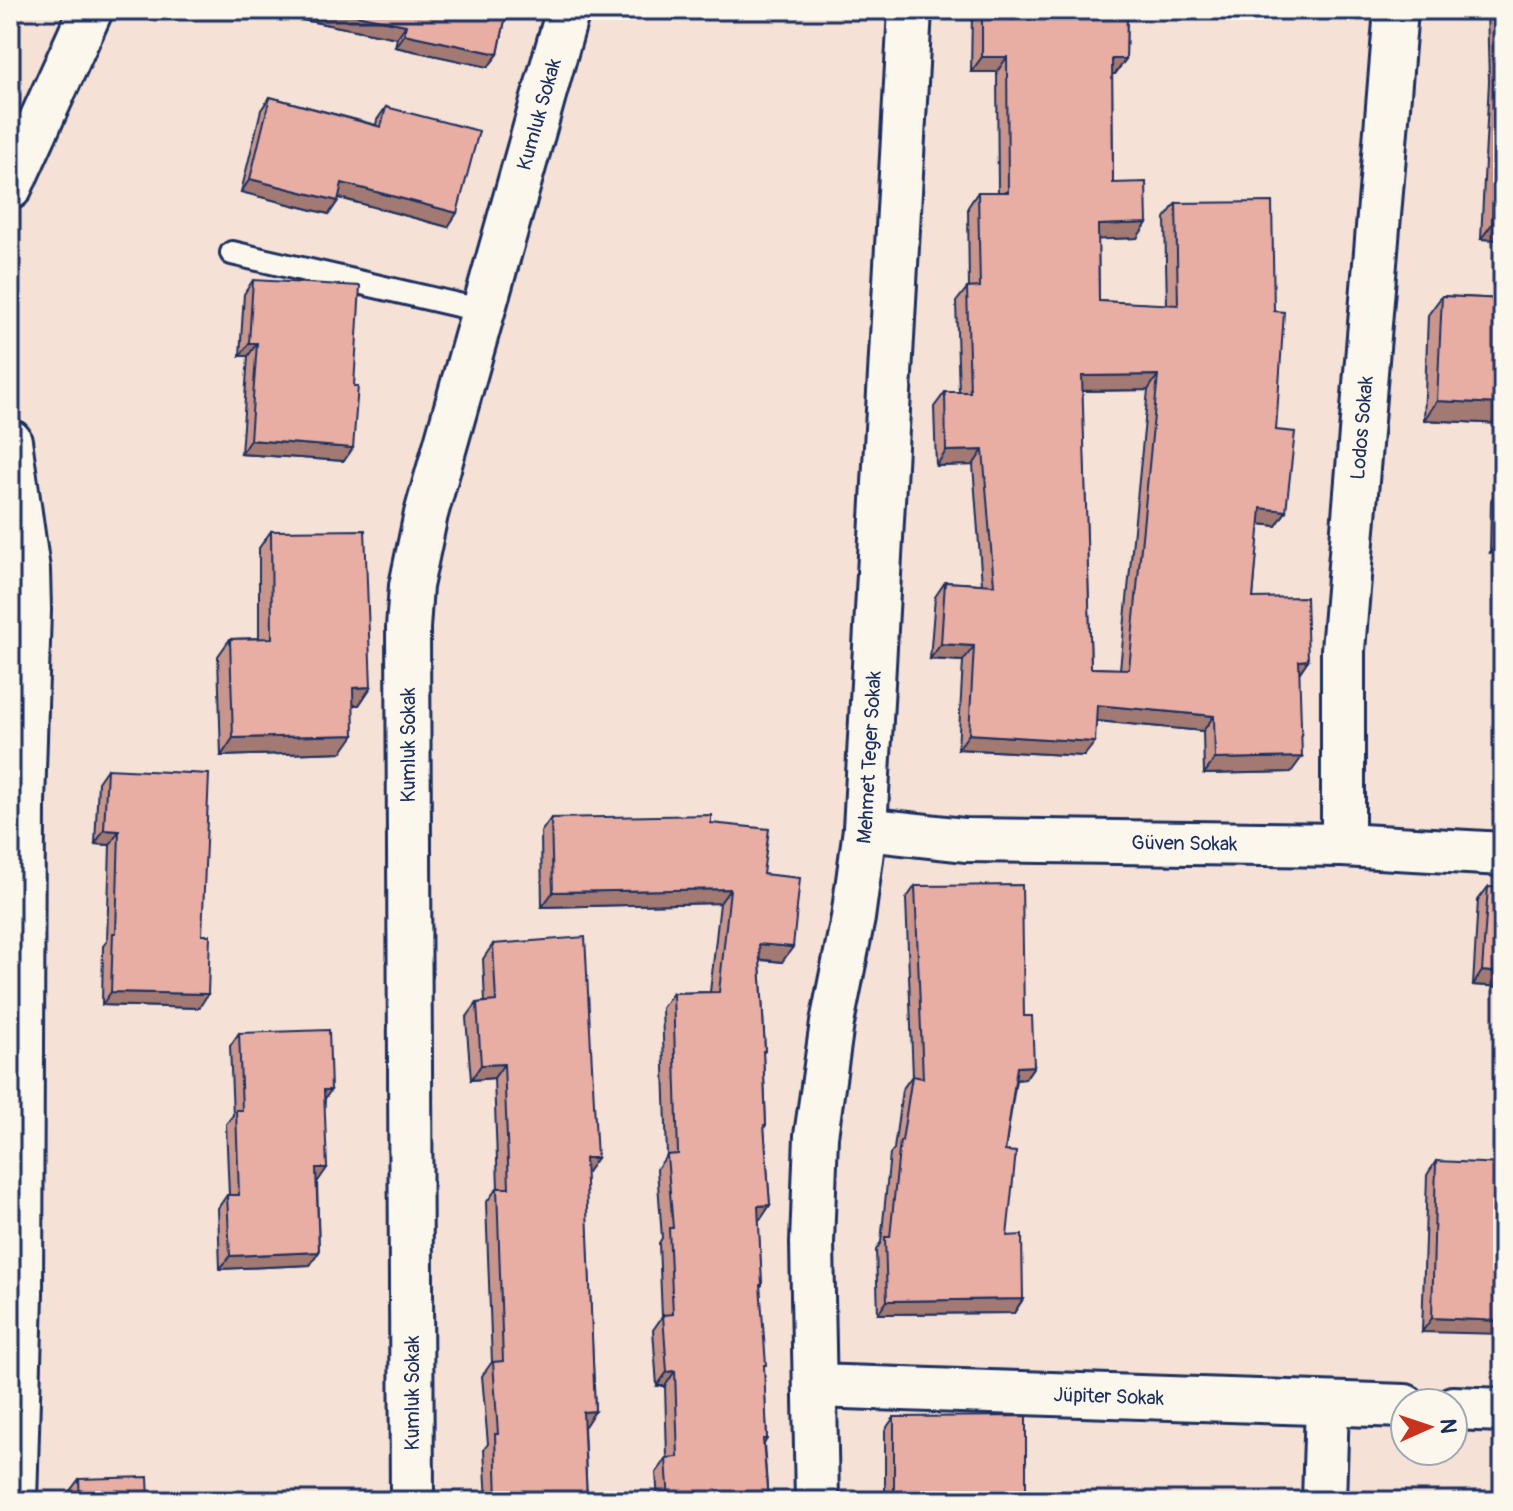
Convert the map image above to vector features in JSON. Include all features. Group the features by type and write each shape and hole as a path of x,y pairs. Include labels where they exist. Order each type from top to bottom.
{"street":[{"path":"10,188 91,10"},
{"name":"Kumluk Sokak","path":"412,1501 408,628 411,586 419,542 568,10"},
{"name":"Mehmet Teger Sokak","path":"817,1501 812,1243 816,1136 865,829 910,10"},
{"name":"Lodos Sokak","path":"1343,845 1343,650 1396,10"},
{"path":"10,441 26,555 29,610 23,803 21,1294 15,1501"},
{"name":"Güven Sokak","path":"865,829 965,840 1343,845 1503,854"},
{"name":"Jüpiter Sokak","path":"815,1386 1389,1406"},
{"path":"1324,1501 1327,1404"},
{"path":"1469,1409 1503,1410"}],"lane":[{"path":"232,253 484,311"}],"building":[{"path":"331,10 507,10 498,54 404,34 406,25"},
{"path":"982,10 1127,10 1126,59 1112,59 1113,183 1146,182 1147,223 1098,225 1099,301 1178,305 1176,203 1272,202 1274,311 1284,312 1276,430 1295,432 1286,511 1261,508 1253,598 1306,597 1308,660 1299,661 1302,757 1215,759 1214,716 1097,705 1095,742 969,734 974,646 941,644 945,582 994,585 983,450 946,451 945,392 970,392 967,288 980,287 978,192 1008,192 1007,57 982,57","holes":["1158,375 1129,669 1091,668 1082,376"]},
{"path":"1498,10 1503,10 1503,224 1492,224 1500,66"},
{"path":"270,97 381,127 386,107 479,131 457,213 342,183 338,201 250,179"},
{"path":"253,280 360,286 353,448 250,440 257,343 249,343"},
{"path":"1442,296 1503,299 1503,404 1437,401"},
{"path":"1500,487 1503,487 1503,540 1499,540"},
{"path":"365,530 371,687 353,688 354,735 233,738 230,639 272,638 271,531"},
{"path":"107,769 209,774 202,935 210,935 208,994 111,992 119,831 104,830"},
{"path":"711,815 711,823 769,829 763,874 800,878 793,947 759,944 765,1051 764,1125 770,1205 758,1206 766,1365 767,1439 763,1439 768,1501 669,1501 666,1458 678,1457 675,1371 667,1372 663,1315 673,1314 669,1228 673,1228 667,1155 678,1154 673,993 719,992 730,889 553,892 551,818"},
{"path":"1022,885 1024,1016 1032,1016 1034,1066 1017,1067 1005,1151 1016,1152 1007,1236 1022,1235 1023,1299 887,1301 885,1237 890,1237 900,1141 912,1076 923,1078 915,886"},
{"path":"1488,887 1503,888 1503,973 1482,971"},
{"path":"585,937 597,1158 585,1158 595,1411 583,1412 587,1501 497,1501 495,1434 498,1434 493,1362 503,1361 497,1188 509,1188 504,1064 481,1065 477,1003 496,1001 493,944"},
{"path":"329,1030 331,1090 324,1090 327,1168 316,1168 319,1252 230,1256 227,1195 239,1195 236,1110 242,1110 239,1033"},
{"path":"1436,1161 1503,1164 1503,1321 1432,1318"},
{"path":"1026,1416 1026,1501 894,1501 894,1417"},
{"path":"148,1477 149,1501 80,1501 79,1479"}]}
